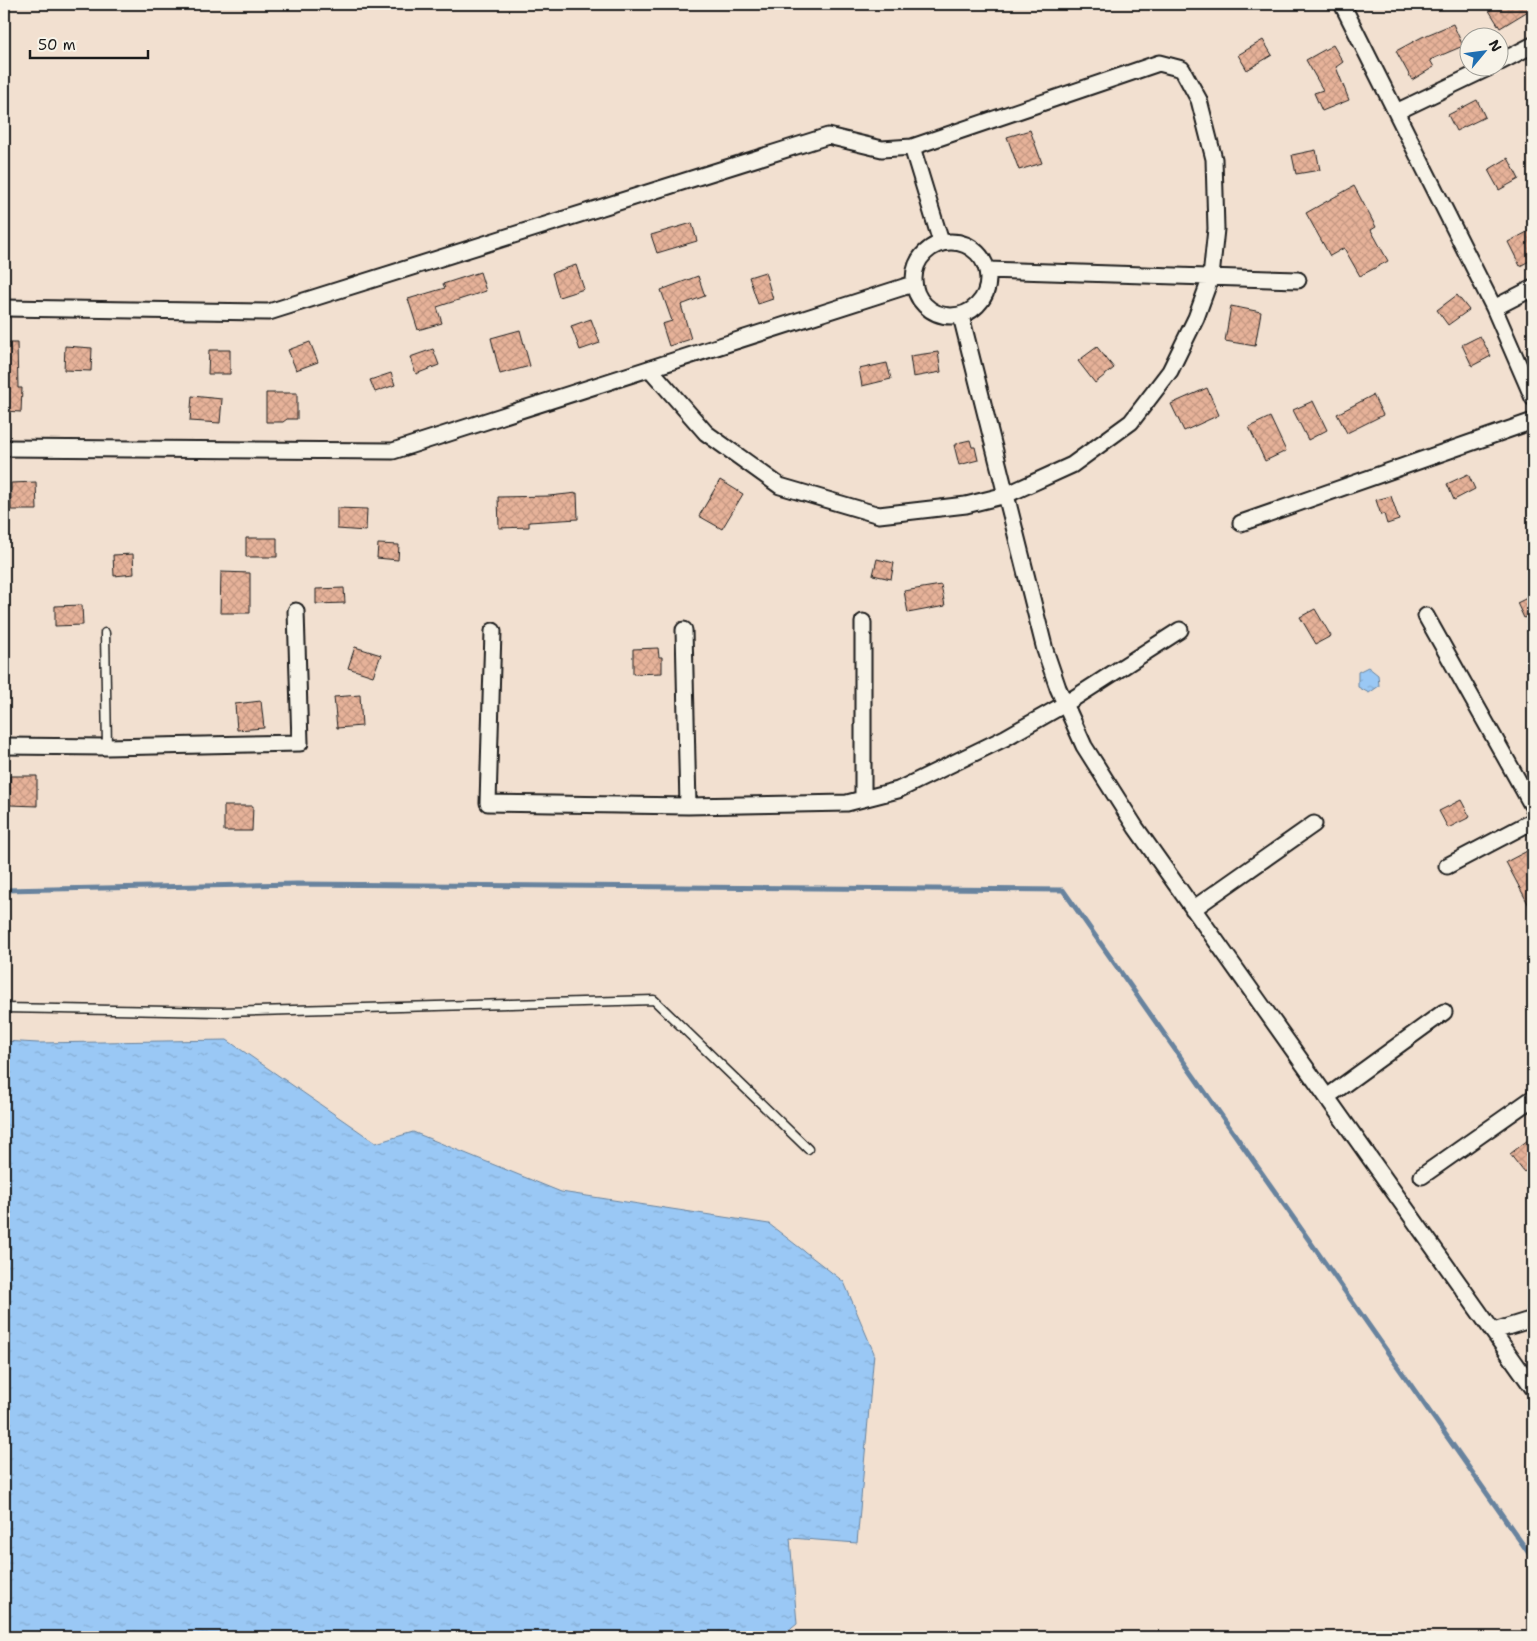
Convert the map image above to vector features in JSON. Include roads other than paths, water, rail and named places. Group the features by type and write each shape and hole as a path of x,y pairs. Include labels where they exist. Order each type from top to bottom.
{"street":[{"path":"1342,4 1494,308 1533,398"},
{"path":"1510,57 1533,45"},
{"path":"4,308 268,312 828,136 882,149 912,147 1159,63 1182,69 1199,100 1214,159 1216,229 1211,278 1196,318 1170,371 1131,422 1072,465 1006,496 966,505 879,515 780,486 706,433 650,369"},
{"path":"1396,112 1467,78"},
{"path":"912,147 941,242"},
{"path":"941,242 961,242 978,253 988,270 987,290 978,306 961,316 939,315 922,303 913,284 919,258 941,242"},
{"path":"988,270 1298,280"},
{"path":"4,448 393,451 913,284"},
{"path":"1494,308 1533,288"},
{"path":"961,316 1044,650 1084,746 1136,828 1533,1388"},
{"path":"1241,523 1533,421"},
{"path":"4,746 107,747 300,743 296,611"},
{"path":"1426,616 1533,807"},
{"path":"863,622 864,798"},
{"path":"684,630 688,806"},
{"path":"493,631 488,803 688,806 847,802 898,790 1005,738 1065,704 1180,630"},
{"path":"1447,866 1533,821"},
{"path":"1193,909 1314,824"},
{"path":"1328,1097 1444,1012"},
{"path":"1422,1176 1533,1098"},
{"path":"1494,1331 1533,1319"}],"lane":[{"path":"105,633 107,747"},
{"path":"4,1008 222,1012 654,1000 808,1149"}],"water":[{"path":"1368,667 1378,675 1379,686 1369,693 1358,687 1358,672"},
{"path":"227,1040 376,1143 413,1132 561,1192 769,1224 844,1282 874,1353 857,1543 790,1538 797,1624 781,1637 4,1637 4,1041 38,1043"}],"waterway":[{"path":"4,890 297,884 1063,890 1533,1559"}]}
